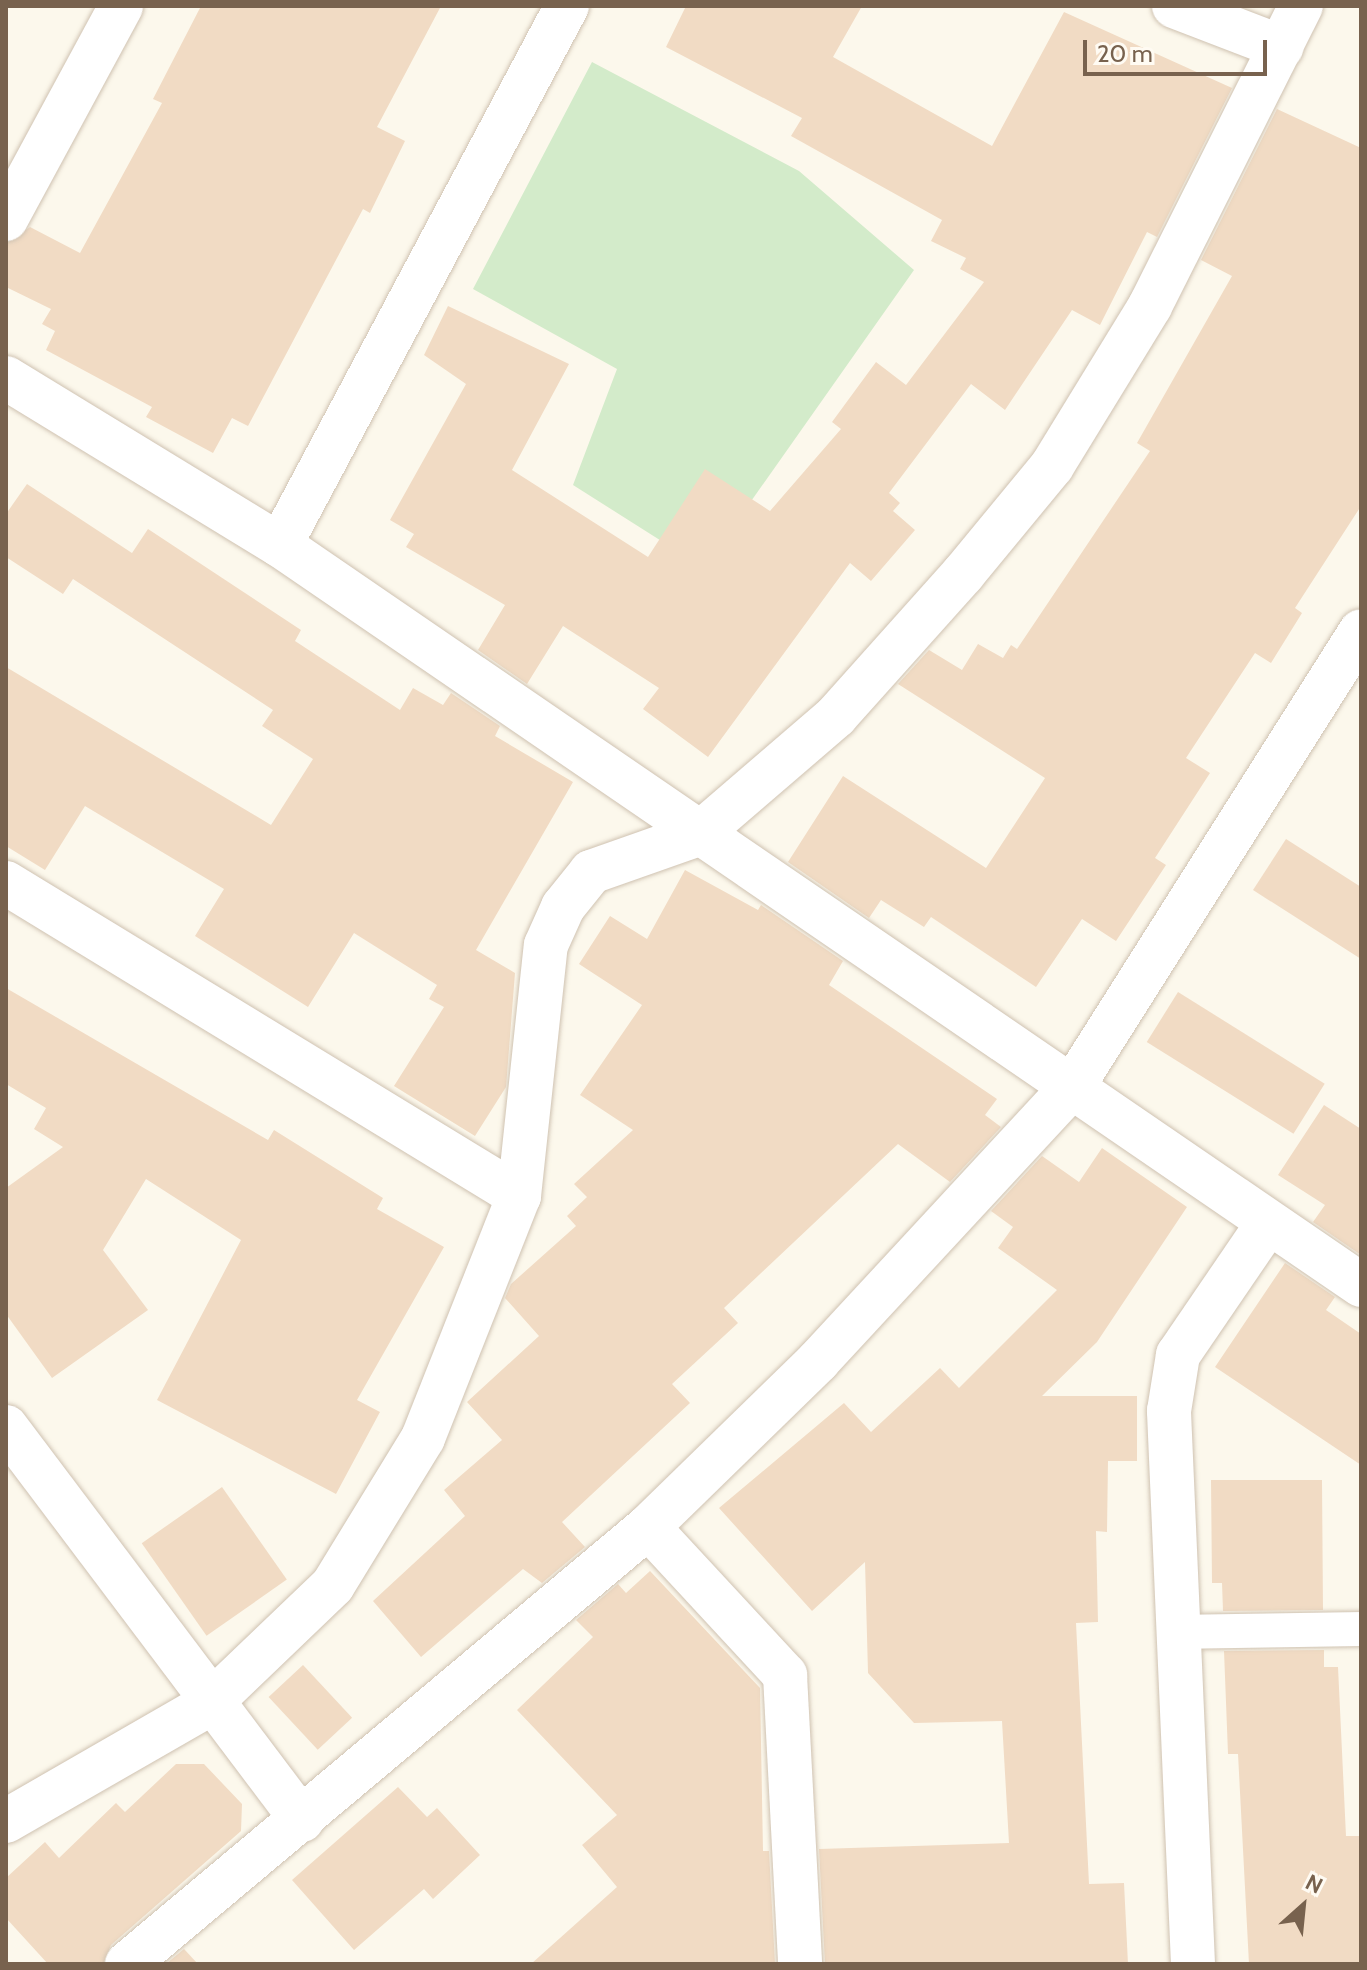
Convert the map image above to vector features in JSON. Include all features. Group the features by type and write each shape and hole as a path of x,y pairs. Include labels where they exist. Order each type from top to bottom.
{"street":[{"path":"6,219 121,6"},
{"path":"280,545 567,6"},
{"path":"1174,6 1281,47"},
{"path":"6,1821 208,1705 333,1585 423,1438 519,1196 546,945 563,907 591,872 699,834 836,716 1052,466 1150,306 1301,6"},
{"path":"6,378 280,545 1361,1285"},
{"path":"127,1964 648,1527 818,1361 1073,1086 1361,631"},
{"path":"6,883 519,1196"},
{"path":"1193,1964 1174,1632 1169,1411 1178,1355 1268,1223"},
{"path":"6,1427 208,1705 302,1820"},
{"path":"648,1527 785,1675 800,1964"}],"lane":[{"path":"1174,1632 1361,1629"}],"green space":[{"path":"592,62 799,171 914,270 704,568 573,485 617,369 473,289"}],"building":[{"path":"201,6 441,6 377,127 405,141 370,213 363,209 248,426 232,418 213,453 146,417 152,407 46,350 55,331 42,324 51,309 6,287 6,244 30,227 80,253 162,103 153,99"},
{"path":"686,6 862,6 833,57 992,146 1064,12 1232,88 1157,237 1147,232 1100,325 1072,310 1005,410 971,384 889,493 900,503 893,511 915,530 871,581 850,563 708,757 643,709 659,688 563,626 527,684 478,650 505,605 406,547 414,534 390,520 466,384 424,355 448,306 569,364 512,470 648,557 705,469 770,511 841,429 832,422 876,362 906,385 984,282 960,269 966,258 931,241 942,220 791,136 802,118 666,47"},
{"path":"1277,109 1361,148 1361,506 1295,608 1302,613 1271,663 1255,653 1186,758 1210,773 1155,858 1166,865 1116,941 1082,919 1036,987 931,917 924,927 881,900 869,918 788,862 843,776 986,868 1045,778 898,684 929,650 962,670 978,644 1003,658 1011,645 1017,649 1150,451 1137,443 1232,276 1201,260"},
{"path":"27,484 132,553 148,529 301,630 295,641 400,710 413,688 443,705 451,693 500,726 495,736 573,782 476,950 515,973 506,1087 475,1136 394,1086 444,1007 429,999 437,985 354,933 308,1007 195,936 224,889 85,806 45,870 6,846 6,667 271,825 313,759 262,726 273,710 73,579 63,594 6,557 6,514"},
{"path":"1286,839 1361,887 1361,959 1253,890"},
{"path":"685,870 758,910 761,905 843,961 829,985 997,1099 985,1115 1001,1127 950,1182 898,1144 724,1308 738,1323 672,1384 690,1403 562,1522 585,1547 542,1583 523,1569 421,1657 373,1601 465,1516 444,1490 502,1440 467,1402 539,1336 505,1298 511,1284 576,1226 567,1216 587,1197 574,1184 633,1130 580,1095 642,1005 579,964 610,916 647,939"},
{"path":"6,988 268,1140 274,1130 383,1198 377,1209 444,1247 357,1400 380,1412 336,1494 157,1400 241,1240 146,1179 103,1250 148,1310 52,1378 6,1314 6,1188 63,1147 34,1129 46,1108 6,1084"},
{"path":"1178,992 1325,1084 1293,1134 1147,1042"},
{"path":"1324,1105 1361,1129 1361,1255 1313,1222 1325,1205 1278,1175"},
{"path":"1102,1148 1187,1207 1097,1342 1042,1396 1137,1396 1137,1461 1108,1461 1107,1532 1096,1531 1098,1622 1076,1623 1089,1884 1124,1883 1128,1964 825,1964 819,1849 1009,1843 1002,1721 914,1723 868,1673 865,1562 812,1611 719,1508 844,1403 871,1432 940,1368 959,1388 1057,1290 998,1248 1013,1227 991,1211 1042,1156 1079,1182"},
{"path":"1285,1263 1335,1297 1326,1310 1361,1334 1361,1465 1215,1367"},
{"path":"1211,1480 1322,1480 1323,1610 1223,1611 1222,1583 1212,1583"},
{"path":"222,1487 287,1580 207,1636 142,1543"},
{"path":"650,1571 760,1688 763,1851 769,1851 775,1964 531,1964 617,1887 582,1845 617,1815 517,1710 593,1637 576,1620 618,1584 626,1593"},
{"path":"1324,1650 1324,1667 1338,1667 1346,1836 1361,1836 1361,1964 1249,1964 1238,1754 1228,1754 1224,1651"},
{"path":"303,1665 352,1718 318,1750 269,1697"},
{"path":"176,1764 204,1764 242,1804 241,1831 111,1945 103,1964 48,1964 6,1918 6,1878 45,1842 59,1858 116,1803 125,1812"},
{"path":"398,1787 427,1817 437,1808 480,1855 433,1899 424,1889 354,1950 292,1880"},
{"path":"184,1949 198,1964 166,1964"}]}
